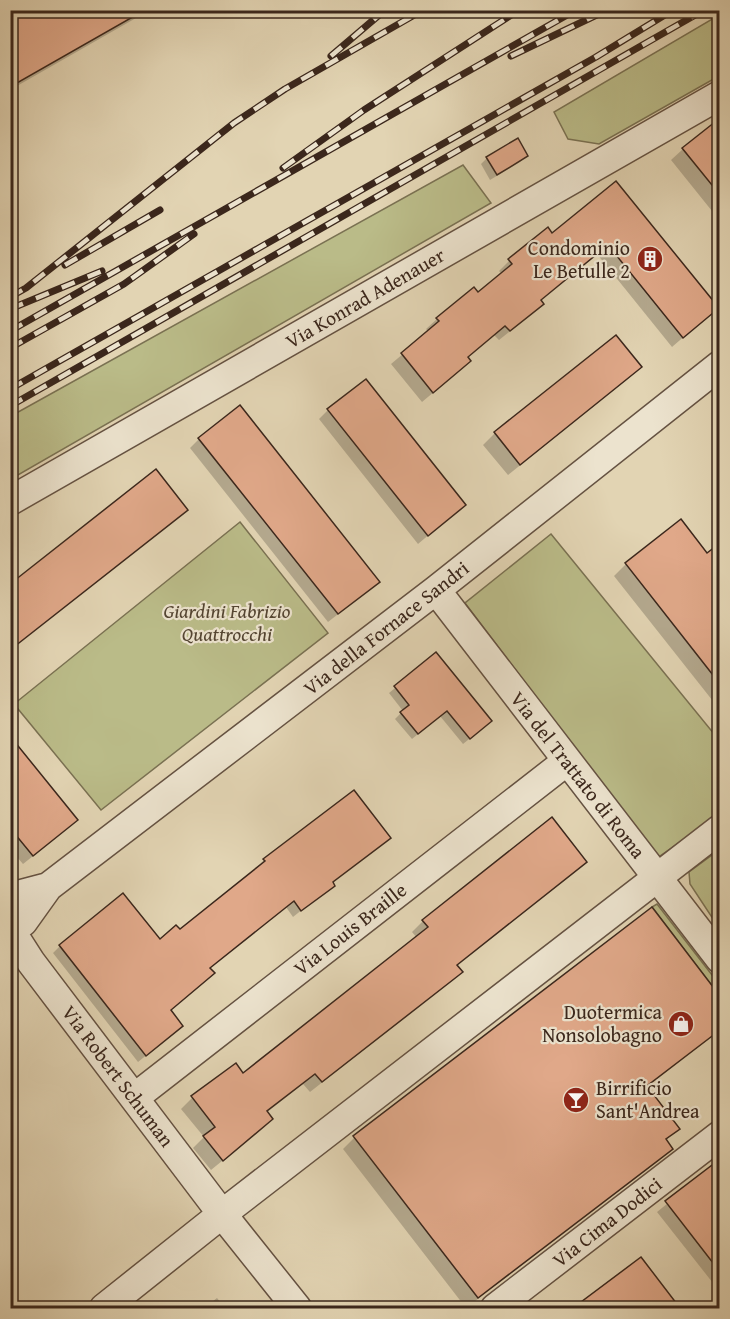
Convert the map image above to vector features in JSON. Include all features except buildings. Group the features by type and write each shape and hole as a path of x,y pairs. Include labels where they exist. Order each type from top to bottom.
{"street":[{"name":"Via Konrad Adenauer","path":"10,501 720,95"},
{"name":"Via della Fornace Sandri","path":"14,919 48,887 436,590 720,365"},
{"name":"Via del Trattato di Roma","path":"436,590 719,956"},
{"name":"Via Louis Braille","path":"134,1098 567,761"},
{"path":"104,1308 720,829"},
{"name":"Via Robert Schuman","path":"14,919 31,962 222,1214 297,1308"},
{"name":"Via Cima Dodici","path":"495,1308 720,1135"}],"green space":[{"path":"719,15 719,76 599,144 568,139 554,112"},
{"path":"463,165 491,203 11,479 11,416"},
{"name":"Giardini Fabrizio Quattrocchi","path":"240,522 328,633 101,810 14,704"},
{"path":"551,534 719,740 719,811 706,824 657,858 465,603"},
{"path":"719,850 719,928 690,884 689,872"},
{"path":"657,904 719,984 719,995 652,907"}],"railway":[{"path":"331,56 385,10"},
{"path":"10,297 26,288 234,123 285,89 423,10"},
{"path":"283,168 364,110 519,10"},
{"path":"10,331 576,10"},
{"path":"511,56 607,10"},
{"path":"10,389 596,57 673,10"},
{"path":"10,406 704,10"},
{"path":"65,265 160,210"},
{"path":"10,348 124,284 194,234"},
{"path":"10,309 102,271"}],"place":[{"name":"Condominio Le Betulle 2","path":"650,259"},
{"name":"Duotermica Nonsolobagno","path":"681,1024"},
{"name":"Birrificio Sant'Andrea","path":"576,1100"}]}
